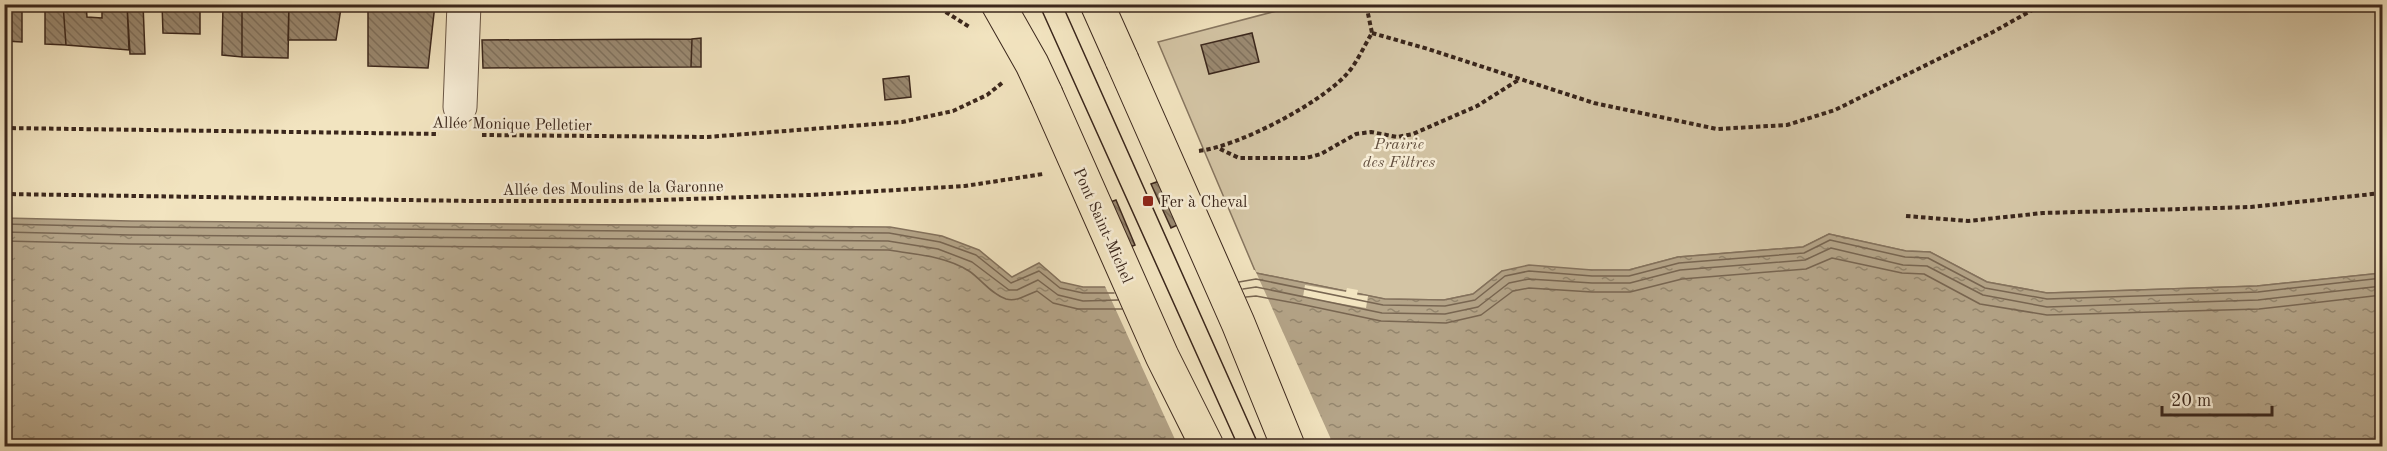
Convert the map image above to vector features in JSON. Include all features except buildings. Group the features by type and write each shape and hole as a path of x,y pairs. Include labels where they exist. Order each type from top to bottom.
{"main road":[{"name":"Pont Saint-Michel","path":"998,4 1032,64 1162,356 1208,447"},
{"path":"1097,4 1238,323 1288,447"}],"street":[{"path":"453,121 464,4"}],"path":[{"path":"1196,152 1219,148 1262,130 1317,98 1346,75 1372,33 1366,4"},
{"path":"1372,33 1594,103 1718,129 1787,125 1835,110 2043,4"},
{"name":"Allée Monique Pelletier","path":"482,135 707,137 902,122 953,111 987,95 1008,78"},
{"path":"1219,148 1239,158 1306,158 1321,154 1356,134 1371,132 1397,137 1413,134 1477,106 1521,79"},
{"name":"Allée Monique Pelletier","path":"4,128 453,121"},
{"name":"Allée des Moulins de la Garonne","path":"4,194 627,201 810,195 965,186 1046,174"},
{"path":"1906,216 1968,221 2043,213 2251,207 2382,193"}],"green space":[{"name":"Prairie des Filtres","path":"1303,4 2382,5 2382,273 2257,286 2047,293 1987,282 1930,252 1906,251 1829,234 1803,247 1678,257 1629,270 1502,271 1473,294 1444,300 1384,299 1256,273 1158,42"}],"water":[{"path":"5,218 890,227 942,236 979,250 1012,277 1039,263 1061,282 1083,287 1156,287 1256,273 1385,299 1444,300 1473,294 1502,271 1529,265 1592,270 1629,270 1678,257 1803,247 1829,234 1906,251 1930,252 1987,282 2047,293 2257,286 2382,273 2382,446 5,446"}],"pier":[{"path":"1255,270 1334,446 1178,446 1104,284 1156,284"},
{"path":"1305,285 1346,292 1347,288 1358,290 1357,295 1368,296 1366,308 1303,297"}],"tram line":[{"path":"1039,4 1238,446"},
{"path":"1062,4 1259,446"}],"place":[{"name":"Fer à Cheval","path":"1148,201"}]}
